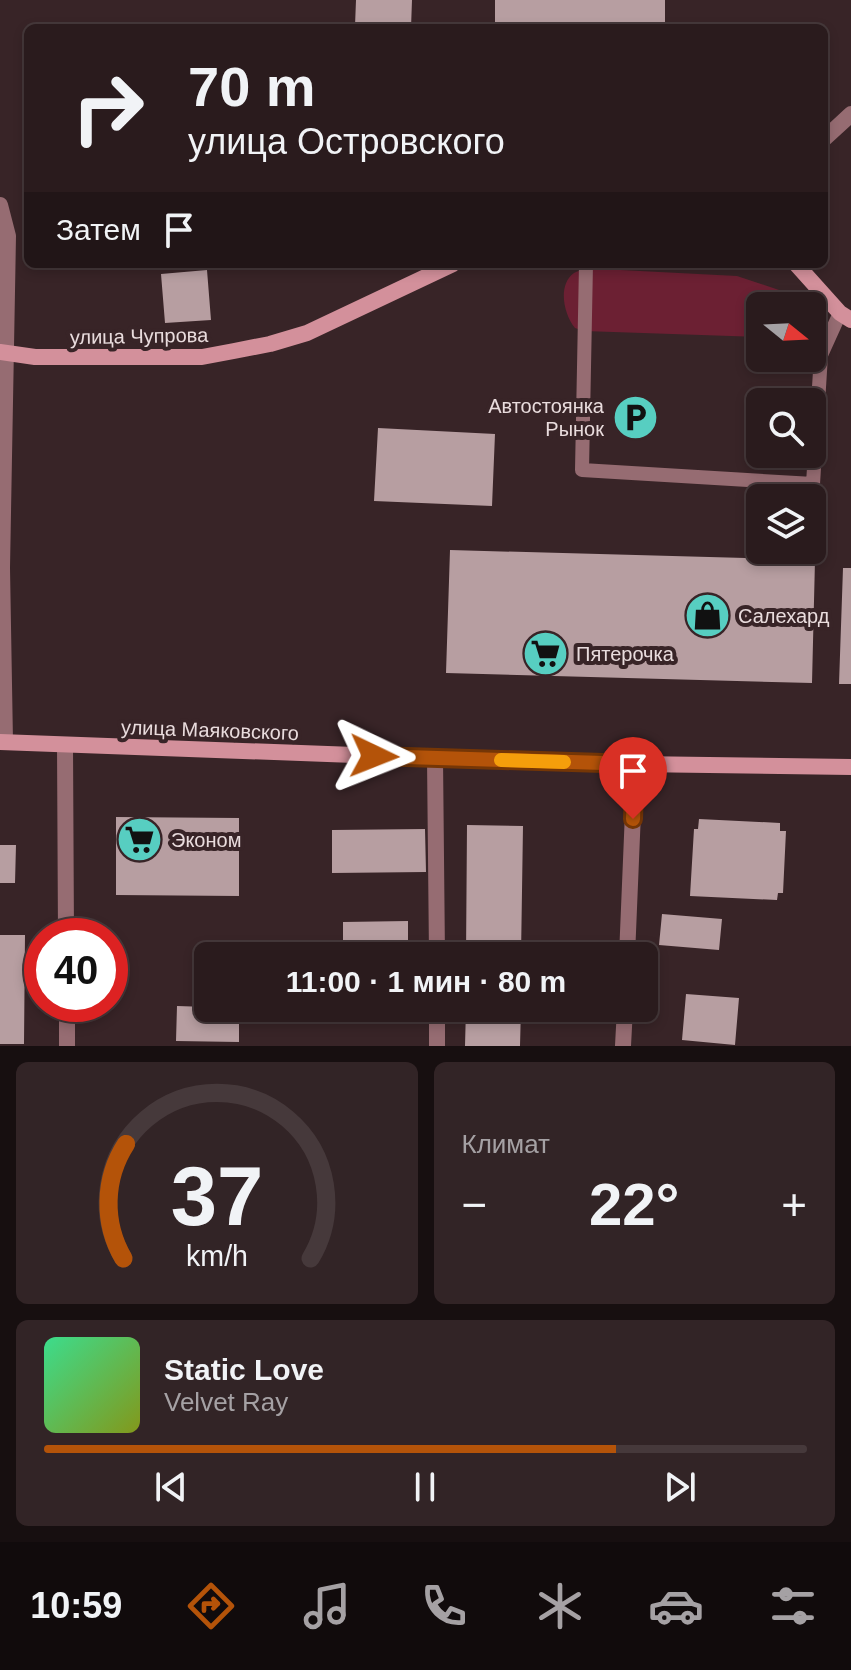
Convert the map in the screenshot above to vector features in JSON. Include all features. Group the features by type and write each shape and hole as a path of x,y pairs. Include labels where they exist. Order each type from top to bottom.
{"street":[{"path":"828,135 851,114"},
{"path":"0,205 8,236 3,352 2,742"},
{"name":"улица Чупрова","path":"3,352 35,357 202,357 234,351 307,333 445,268"},
{"path":"800,268 845,316"},
{"name":"улица Маяковского","path":"2,742 635,764 851,767"},
{"path":"65,745 66,918"},
{"path":"435,758 437,942"},
{"path":"628,942 635,764"},
{"path":"67,1022 67,1046"},
{"path":"437,1022 437,1046"},
{"path":"623,1046 624,1022"}],"lane":[{"path":"586,268 582,470 813,484 821,355 845,316"}],"shaded area":[{"path":"577,271 737,276 785,292 746,292 746,337 584,331 575,328 568,316 564,292 569,278"}],"building":[{"path":"356,0 412,0 411,24 355,24"},
{"path":"495,0 665,0 665,24 495,24"},
{"path":"207,270 211,320 165,323 161,274"},
{"path":"378,428 495,434 492,506 374,501"},
{"path":"450,550 746,558 746,564 815,564 812,683 446,673"},
{"path":"843,568 851,568 851,684 839,684"},
{"path":"116,817 239,818 239,896 116,895"},
{"path":"699,819 780,823 780,831 786,831 783,893 778,893 777,900 690,896 694,829 698,829"},
{"path":"467,825 523,826 521,942 466,942"},
{"path":"425,829 426,872 332,873 332,830"},
{"path":"0,845 16,845 15,883 0,883"},
{"path":"662,914 722,919 719,950 659,945"},
{"path":"408,921 408,942 343,942 343,922"},
{"path":"0,935 24,935 24,1044 0,1044"},
{"path":"686,994 739,998 735,1045 682,1040"},
{"path":"177,1006 194,1007 194,1022 239,1022 239,1042 176,1041"},
{"path":"466,1022 521,1022 520,1046 465,1046"}],"slow traffic":[{"path":"501,760 564,762"}],"place":[{"name":"Автостоянка Рынок","path":"635,418"},
{"name":"Салехард","path":"707,616"},
{"name":"Пятерочка","path":"545,654"},
{"name":"Эконом","path":"140,840"}],"route":[{"path":"374,756 635,764 633,819"}]}
